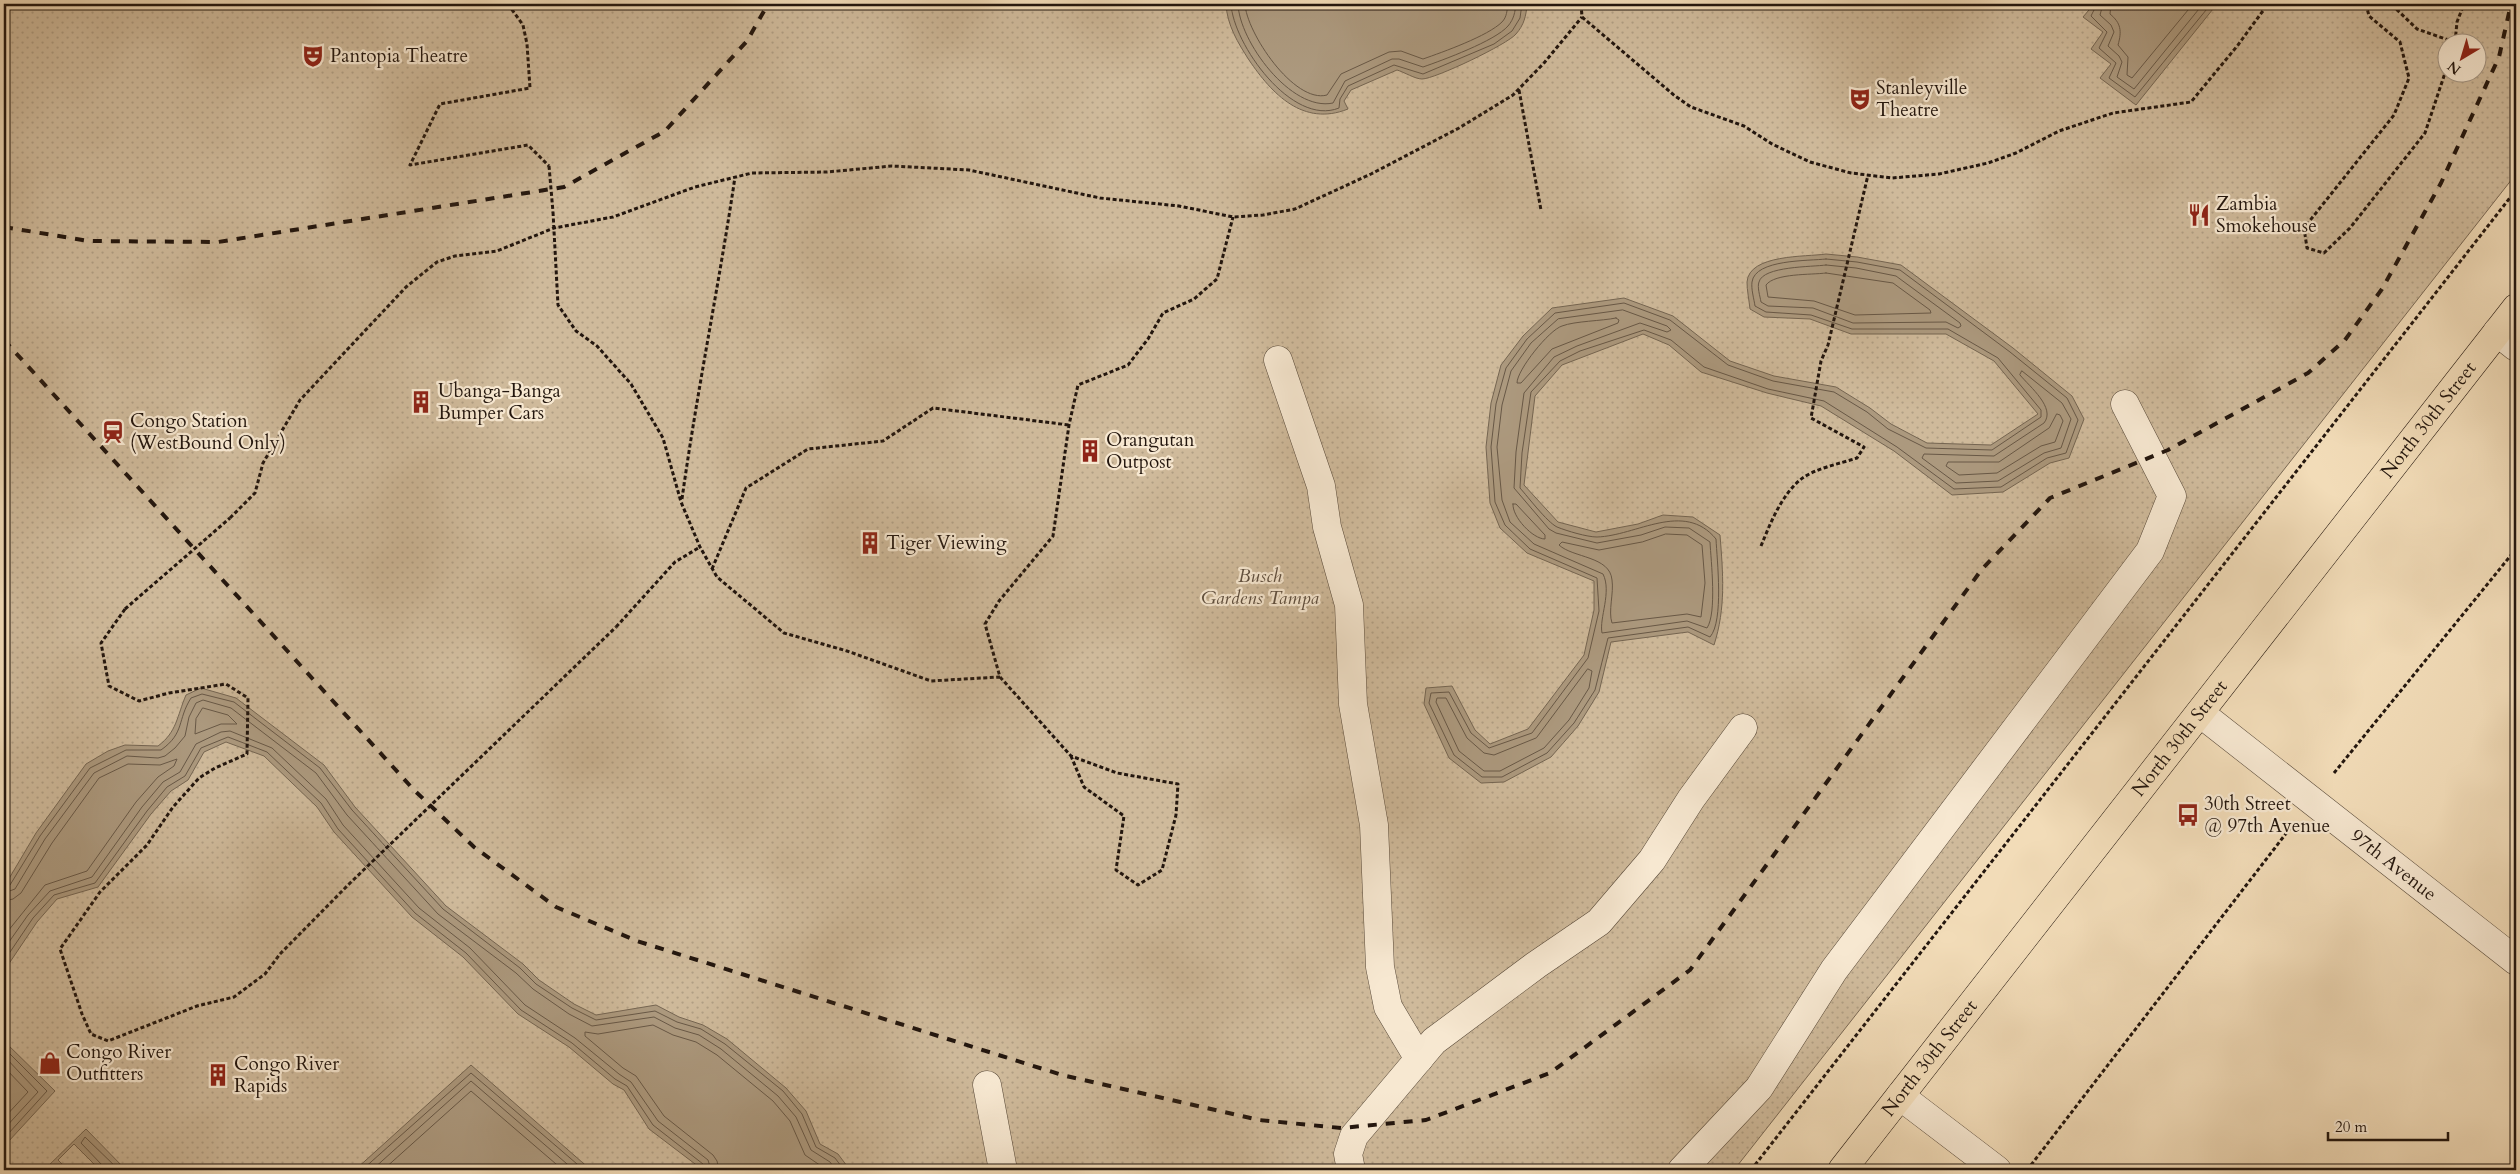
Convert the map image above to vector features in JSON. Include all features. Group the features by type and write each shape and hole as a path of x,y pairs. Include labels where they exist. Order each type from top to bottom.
{"main road":[{"name":"North 30th Street","path":"1842,1170 2200,713 2507,339 2516,308"}],"street":[{"path":"1278,360 1321,486 1327,527 1349,606 1353,704 1374,825 1380,967 1388,1007 1419,1059"},
{"path":"1682,1170 1759,1088 1834,970 2150,551 2172,496 2125,404"},
{"name":"97th Avenue","path":"2200,713 2516,962"},
{"path":"1351,1170 1348,1154 1354,1136 1434,1041 1536,965 1599,922 1652,860 1691,799 1743,728"},
{"path":"987,1085 1003,1170"},
{"path":"1900,1096 1997,1170"}],"path":[{"path":"508,4 523,25 527,44 530,88 440,104 410,165 528,145 549,166 558,304 576,331 597,346 631,384 663,438 681,502 700,547 716,578 784,633 848,651 931,681 1000,677"},
{"path":"700,547 675,562 616,627 348,885 280,954 265,974 234,997 196,1006 108,1041 91,1034 82,1014 60,949 100,892 147,845 173,806 199,778 215,768 247,754 248,698 226,684 169,693 139,701 108,686 101,643 125,609 230,518 255,493 263,463 300,400 406,287 437,262 455,256 497,251 554,228 613,217 695,187 752,173 827,172 892,166 969,170 1100,198 1179,206 1233,217 1263,215 1295,209 1371,174 1459,128 1513,95 1544,63 1582,17 1581,4"},
{"path":"1582,17 1675,96 1691,106 1744,126 1772,144 1810,162 1851,174 1892,178 1947,172 1988,163 2023,150 2060,131 2113,113 2191,102 2238,45 2268,4"},
{"path":"2366,4 2369,16 2400,42 2409,78 2394,115 2304,228 2308,248 2324,253 2350,228 2425,133 2442,82"},
{"path":"2394,4 2394,7 2418,29 2438,36"},
{"path":"2456,32 2457,22 2464,4"},
{"path":"1518,89 1541,210"},
{"path":"1761,546 1773,518 1800,480 1821,469 1857,458 1864,447 1811,418 1821,361 1829,336 1868,175"},
{"path":"681,502 696,404 725,248 735,177"},
{"path":"1750,1170 2516,190"},
{"path":"1071,756 1117,773 1178,784 1176,815 1162,870 1138,884 1116,870 1124,816 1084,787 1071,756 1000,677 985,624 999,601 1053,536 1069,425 1078,386 1128,365 1148,339 1163,312 1194,299 1217,279 1233,217"},
{"path":"712,569 746,488 808,448 883,441 933,408 1069,425"},
{"path":"2028,1170 2311,802 2516,549"}],"green space":[{"name":"Busch Gardens Tampa","path":"4,4 2516,4 2516,174 1734,1170 4,1170"}],"water":[{"path":"1226,4 1527,5 1524,20 1516,34 1486,53 1441,73 1422,79 1397,70 1351,90 1344,101 1348,109 1317,114 1290,104 1268,85 1258,73 1237,40 1228,19"},
{"path":"2094,4 2217,4 2136,105 2100,78 2111,64 2091,49 2103,32 2083,17"},
{"path":"1826,254 1857,257 1901,265 2013,348 2072,396 2084,419 2069,458 2050,463 2003,492 1952,495 1894,451 1821,406 1767,393 1701,372 1669,345 1643,334 1562,365 1535,396 1524,485 1558,522 1596,532 1638,524 1663,515 1693,517 1720,535 1723,590 1718,631 1714,645 1688,632 1611,642 1599,692 1578,726 1551,757 1504,782 1481,783 1449,758 1424,704 1426,688 1452,686 1475,730 1490,744 1528,729 1584,655 1594,610 1594,581 1527,553 1500,528 1490,503 1486,447 1491,403 1501,365 1523,336 1552,308 1624,298 1673,316 1730,361 1774,376 1836,387 1870,408 1891,424 1927,443 1991,445 2038,414 1994,361 1946,334 1851,334 1810,319 1764,317 1750,309 1747,282 1750,273 1757,266 1780,259"},
{"path":"201,688 236,698 324,765 355,807 446,906 523,964 539,980 574,1004 596,1015 656,1005 679,1017 703,1025 727,1039 786,1088 806,1111 820,1144 838,1154 850,1170 703,1170 649,1129 624,1090 613,1084 569,1047 518,1014 463,957 412,917 334,832 317,807 264,756 226,742 204,752 188,780 171,791 151,814 98,887 57,899 37,922 4,971 4,887 36,833 86,764 108,751 125,745 158,746 173,729 186,695"},
{"path":"4,1041 55,1091 8,1142 4,1138"},
{"path":"471,1065 591,1170 355,1170"},
{"path":"86,1129 126,1170 100,1170 74,1144 58,1160 68,1170 44,1170"}],"railway":[{"path":"4,227 89,241 218,242 564,187 665,131 747,41 768,4"},
{"path":"4,340 414,790 474,847 556,907 637,941 1062,1075 1259,1120 1341,1128 1426,1120 1550,1073 1690,970 1982,569 2050,498 2168,450 2308,373 2345,340 2382,289 2441,183 2499,57 2511,4"}],"place":[{"name":"Pantopia Theatre","path":"313,56"},
{"name":"Stanleyville Theatre","path":"1860,99"},
{"name":"Zambia Smokehouse","path":"2199,215"},
{"name":"Ubanga-Banga Bumper Cars","path":"421,402"},
{"name":"Congo Station (WestBound Only)","path":"113,432"},
{"name":"Orangutan Outpost","path":"1090,451"},
{"name":"Tiger Viewing","path":"870,543"},
{"name":"30th Street @ 97th Avenue","path":"2188,815"},
{"name":"Congo River Outfitters","path":"50,1063"},
{"name":"Congo River Rapids","path":"218,1075"}]}
